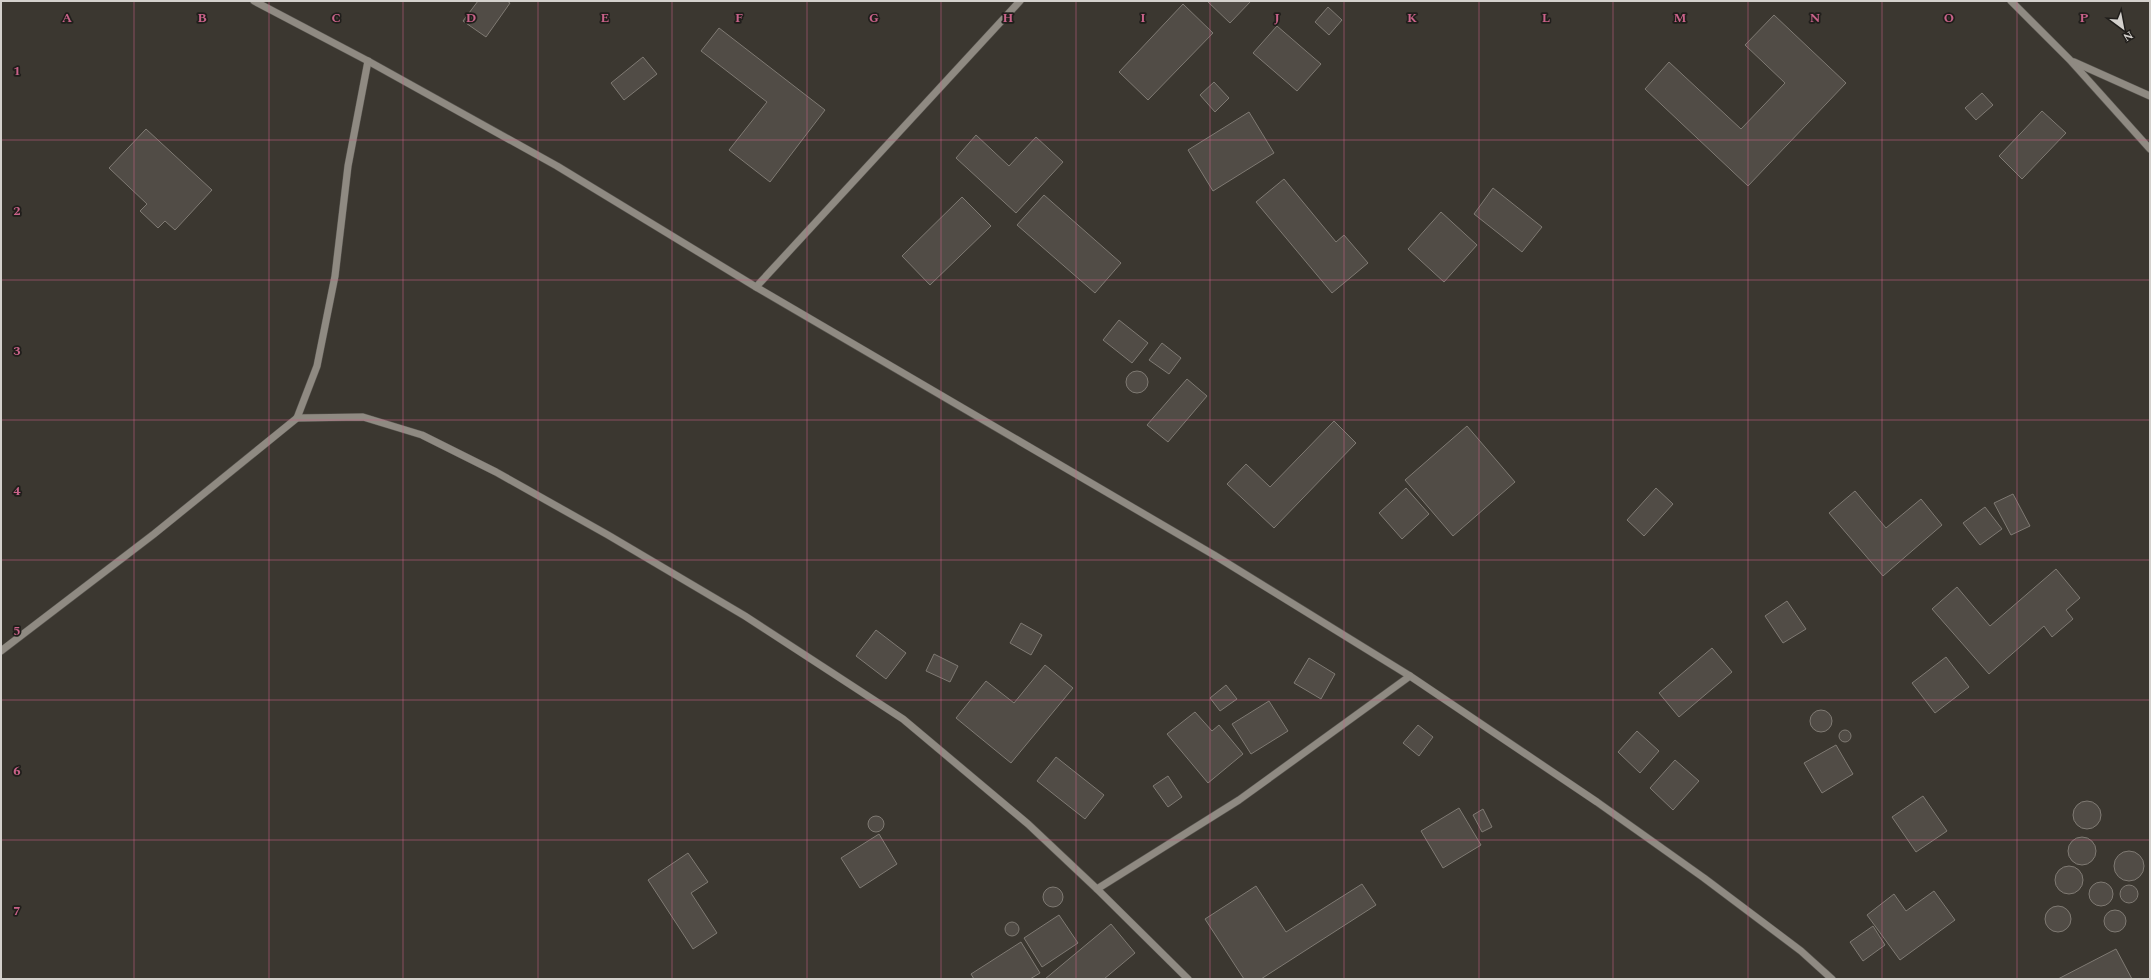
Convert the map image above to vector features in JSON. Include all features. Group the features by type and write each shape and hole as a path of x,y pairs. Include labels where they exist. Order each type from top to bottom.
{"street":[{"path":"254,1 368,61 557,166 756,286 1214,555 1410,676 1597,802 1704,878 1801,951 1832,979"},
{"path":"756,286 1020,1"},
{"path":"2011,1 2070,60 2150,149"},
{"path":"2070,60 2150,96"},
{"path":"1,652 154,534 297,418 318,366 335,276 348,166 368,61"},
{"path":"297,418 363,417 422,436 496,472 608,535 745,616 903,719 1028,824 1097,889 1188,979"},
{"path":"1097,889 1239,800 1410,676"}],"building":[{"path":"478,1 507,1 510,3 486,37 463,21"},
{"path":"1207,1 1251,1 1230,23"},
{"path":"1183,4 1213,33 1148,100 1119,72"},
{"path":"1328,7 1342,20 1329,35 1315,22"},
{"path":"1774,15 1846,83 1748,186 1645,89 1669,62 1741,129 1785,83 1745,45"},
{"path":"1277,26 1321,64 1297,91 1253,53"},
{"path":"719,28 825,110 770,182 729,150 767,102 701,51"},
{"path":"643,57 657,74 624,100 611,83"},
{"path":"1214,82 1229,98 1215,112 1200,95"},
{"path":"1982,93 1993,105 1976,120 1965,108"},
{"path":"2042,111 2066,133 2022,179 1999,156"},
{"path":"1249,112 1274,153 1213,191 1188,150"},
{"path":"146,129 212,190 175,230 165,221 158,228 140,211 147,204 109,168"},
{"path":"976,135 1009,166 1036,137 1063,162 1016,213 956,158"},
{"path":"1284,179 1336,242 1344,235 1368,263 1332,293 1256,202"},
{"path":"1493,188 1542,227 1522,252 1474,214"},
{"path":"1044,195 1121,263 1095,293 1017,225"},
{"path":"962,197 991,226 930,285 902,256"},
{"path":"1441,212 1477,245 1444,282 1408,249"},
{"path":"1119,320 1148,343 1132,363 1103,340"},
{"path":"1162,343 1181,358 1169,374 1149,360"},
{"path":"1137,371 1145,374 1148,382 1145,390 1137,393 1129,390 1126,382 1129,374"},
{"path":"1187,379 1207,396 1168,442 1147,425"},
{"path":"1334,421 1356,443 1274,528 1227,484 1246,464 1270,487"},
{"path":"1467,426 1515,482 1453,536 1405,480"},
{"path":"1406,488 1429,514 1402,539 1379,513"},
{"path":"1656,488 1673,504 1644,536 1627,520"},
{"path":"1855,491 1886,528 1921,499 1942,525 1883,576 1829,513"},
{"path":"2013,494 2030,526 2011,535 1994,503"},
{"path":"1985,507 2002,529 1980,545 1963,523"},
{"path":"2056,569 2080,598 2066,610 2073,619 2052,637 2044,626 1989,674 1932,609 1957,587 1990,626"},
{"path":"1787,601 1806,629 1783,643 1765,616"},
{"path":"1021,623 1042,635 1031,655 1010,643"},
{"path":"876,630 906,653 886,679 856,656"},
{"path":"1712,648 1732,672 1679,717 1659,693"},
{"path":"934,654 958,666 950,682 926,671"},
{"path":"1946,657 1969,687 1935,713 1912,683"},
{"path":"1309,658 1335,674 1321,699 1294,683"},
{"path":"1045,665 1073,688 1011,763 956,718 986,681 1014,703"},
{"path":"1226,685 1237,699 1220,711 1210,698"},
{"path":"1269,701 1288,731 1251,754 1232,724"},
{"path":"1821,710 1829,713 1832,721 1829,729 1821,732 1813,729 1810,721 1813,713"},
{"path":"1195,712 1212,731 1219,725 1243,754 1208,783 1167,734"},
{"path":"1418,725 1433,737 1419,756 1403,743"},
{"path":"1843,730 1847,730 1851,736 1847,742 1843,742 1839,738 1839,734"},
{"path":"1637,731 1659,751 1640,773 1618,752"},
{"path":"1836,745 1853,774 1822,793 1804,763"},
{"path":"1056,757 1104,795 1085,819 1037,781"},
{"path":"1675,760 1699,781 1673,810 1650,788"},
{"path":"1168,776 1182,797 1168,807 1153,786"},
{"path":"1923,796 1947,831 1916,852 1892,817"},
{"path":"2087,801 2097,805 2101,815 2097,825 2087,829 2077,825 2073,815 2077,805"},
{"path":"1459,808 1481,845 1443,868 1421,831"},
{"path":"1483,809 1492,827 1482,832 1473,815"},
{"path":"876,816 883,821 884,824 879,831 876,832 869,827 868,824 873,817"},
{"path":"879,834 897,864 860,888 841,858"},
{"path":"2082,837 2088,838 2092,841 2095,845 2095,857 2092,861 2088,864 2082,865 2076,864 2072,861 2069,857 2068,851 2069,845 2072,841 2076,838"},
{"path":"2129,851 2140,855 2144,866 2140,877 2129,881 2118,877 2114,866 2118,855"},
{"path":"688,853 708,882 691,893 717,933 693,949 648,880"},
{"path":"2069,866 2079,870 2083,880 2079,890 2069,894 2059,890 2055,880 2059,870"},
{"path":"2101,882 2110,885 2113,894 2110,903 2101,906 2092,903 2089,894 2092,885"},
{"path":"1362,884 1376,905 1261,979 1244,979 1205,919 1256,886 1286,932"},
{"path":"2125,885 2133,885 2138,890 2136,901 2133,903 2125,903 2120,898 2120,890"},
{"path":"1049,887 1057,887 1063,893 1063,901 1057,907 1049,907 1043,901 1043,893"},
{"path":"1934,891 1955,920 1900,960 1867,915 1894,894 1906,911"},
{"path":"2058,906 2067,910 2071,919 2067,928 2058,932 2049,928 2045,919 2049,910"},
{"path":"2115,910 2123,913 2126,921 2123,929 2115,932 2107,929 2104,921 2107,913"},
{"path":"1059,915 1078,943 1042,967 1024,938"},
{"path":"1009,922 1015,922 1019,926 1019,932 1015,936 1009,936 1005,932 1005,926"},
{"path":"1111,924 1135,953 1104,979 1045,979"},
{"path":"1873,926 1885,945 1863,961 1850,942"},
{"path":"1021,942 1040,973 1030,979 974,979 971,974"},
{"path":"2116,949 2132,979 2058,979"}]}
